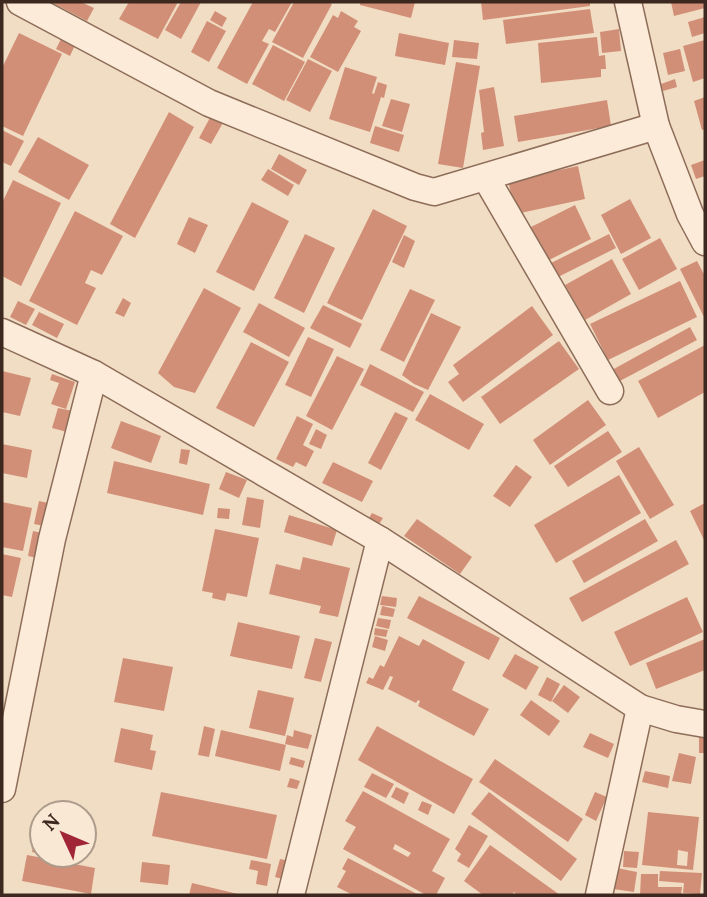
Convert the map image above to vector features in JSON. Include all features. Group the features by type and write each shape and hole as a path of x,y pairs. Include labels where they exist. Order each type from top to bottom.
{"street":[{"path":"20,2 209,103 415,187 434,192 656,125"},
{"path":"628,2 656,125 690,214 705,242"},
{"path":"486,178 610,391"},
{"path":"2,332 94,374 380,540 640,708 705,724"},
{"path":"2,789 49,552 94,374"},
{"path":"291,895 380,540"},
{"path":"599,895 640,708"}],"building":[{"path":"51,2 81,2 94,8 87,21"},
{"path":"129,2 178,2 158,39 119,19"},
{"path":"181,2 201,2 181,39 165,30"},
{"path":"253,2 292,2 275,32 269,29 262,41 269,44 247,84 217,68"},
{"path":"294,2 332,4 303,58 272,42"},
{"path":"360,2 415,2 411,18 360,5"},
{"path":"481,2 590,2 590,6 483,20"},
{"path":"671,2 705,2 705,8 674,16"},
{"path":"590,9 594,33 506,44 503,20"},
{"path":"215,11 227,18 222,27 210,20"},
{"path":"341,11 358,21 354,27 361,31 338,72 310,57 333,15 338,18"},
{"path":"705,17 705,33 692,37 688,22"},
{"path":"207,21 226,31 209,62 191,52"},
{"path":"619,29 621,51 602,53 600,32"},
{"path":"19,33 62,54 23,136 2,126 2,68"},
{"path":"399,33 449,43 445,65 395,56"},
{"path":"597,37 599,56 605,55 606,69 601,69 601,77 541,83 538,43"},
{"path":"61,39 75,45 70,56 56,49"},
{"path":"454,40 479,43 477,59 452,57"},
{"path":"705,40 705,78 693,82 683,46"},
{"path":"273,45 305,62 284,101 252,84"},
{"path":"680,49 685,71 668,75 663,53"},
{"path":"308,59 332,71 310,112 286,100"},
{"path":"456,62 480,66 463,168 438,164"},
{"path":"345,67 377,77 372,93 374,94 378,82 387,85 370,132 329,119"},
{"path":"675,79 677,87 663,91 661,84"},
{"path":"494,87 504,146 483,150 481,133 484,132 479,90"},
{"path":"705,97 705,129 702,130 694,101"},
{"path":"391,99 410,104 402,132 382,126"},
{"path":"607,100 611,126 518,142 514,116"},
{"path":"169,112 194,127 135,238 110,224"},
{"path":"212,114 224,121 211,144 199,138"},
{"path":"375,126 404,135 399,152 370,143"},
{"path":"2,130 24,141 11,166 2,162"},
{"path":"38,137 89,165 69,200 18,172"},
{"path":"279,154 307,170 299,185 271,169"},
{"path":"705,160 705,176 696,179 691,165"},
{"path":"578,166 585,199 516,214 508,181"},
{"path":"268,169 294,185 288,196 261,180"},
{"path":"13,180 61,203 21,286 2,276 2,203"},
{"path":"630,199 651,238 621,254 601,215"},
{"path":"252,202 289,221 254,291 216,272"},
{"path":"575,205 591,239 547,261 531,227"},
{"path":"373,209 407,226 362,320 327,303"},
{"path":"75,211 123,236 102,275 91,270 85,283 96,288 77,325 29,301"},
{"path":"189,217 208,225 195,253 177,244"},
{"path":"305,234 335,248 304,313 274,298"},
{"path":"609,234 616,248 554,279 547,265"},
{"path":"404,235 415,241 404,268 392,262"},
{"path":"660,238 677,269 639,290 622,259"},
{"path":"612,259 631,294 585,320 565,285"},
{"path":"697,261 705,276 705,319 680,269"},
{"path":"680,281 697,317 608,360 590,324"},
{"path":"204,288 241,308 195,393 174,387 158,373"},
{"path":"410,289 435,300 404,362 380,350"},
{"path":"123,298 131,303 124,317 115,313"},
{"path":"18,301 35,309 26,325 10,317"},
{"path":"259,303 305,328 289,357 243,332"},
{"path":"323,305 362,324 350,348 310,328"},
{"path":"532,306 553,335 463,402 448,382 459,374 453,365"},
{"path":"39,312 64,324 57,338 32,325"},
{"path":"431,313 461,327 428,390 402,375"},
{"path":"690,327 697,340 618,382 612,370"},
{"path":"308,337 334,349 311,397 285,385"},
{"path":"559,341 579,369 500,424 481,397"},
{"path":"251,342 289,362 254,427 216,408"},
{"path":"705,345 705,392 658,418 638,381"},
{"path":"337,356 364,369 332,430 306,416"},
{"path":"370,364 424,392 413,412 360,385"},
{"path":"2,371 31,378 20,416 2,412"},
{"path":"52,374 75,382 66,409 51,404 59,383 50,380"},
{"path":"430,394 484,424 469,450 415,420"},
{"path":"588,400 606,425 550,465 533,440"},
{"path":"58,408 73,411 67,432 52,428"},
{"path":"395,412 408,418 381,470 368,463"},
{"path":"297,416 313,424 303,445 314,451 306,467 296,462 293,467 276,459"},
{"path":"121,421 161,436 151,463 111,448"},
{"path":"316,429 327,435 321,449 309,444"},
{"path":"608,431 622,452 568,487 554,466"},
{"path":"2,444 32,450 27,478 2,473"},
{"path":"639,447 674,505 650,519 616,461"},
{"path":"181,449 190,450 187,465 179,463"},
{"path":"114,461 210,484 203,515 107,493"},
{"path":"333,462 373,481 362,502 322,483"},
{"path":"516,465 532,477 510,507 493,496"},
{"path":"226,472 247,480 239,498 219,489"},
{"path":"619,475 641,513 556,563 534,525"},
{"path":"247,497 264,500 260,528 242,525"},
{"path":"39,501 48,503 44,526 34,524"},
{"path":"2,502 32,508 23,551 2,547"},
{"path":"705,503 705,542 690,511"},
{"path":"218,508 230,509 229,519 217,518"},
{"path":"372,513 383,518 376,529 366,523"},
{"path":"289,515 337,530 332,546 284,532"},
{"path":"417,519 472,557 460,574 404,536"},
{"path":"645,519 658,541 584,583 572,561"},
{"path":"215,529 259,538 247,597 227,593 225,601 212,598 213,593 202,591"},
{"path":"33,531 47,534 42,559 28,556"},
{"path":"676,540 689,564 582,622 569,598"},
{"path":"2,554 21,558 12,597 2,595"},
{"path":"303,557 350,568 338,617 319,613 321,606 269,594 276,564 300,570"},
{"path":"382,596 397,598 396,607 380,605"},
{"path":"419,596 500,638 489,660 407,618"},
{"path":"687,597 703,632 630,666 614,632"},
{"path":"382,606 395,609 393,617 380,615"},
{"path":"378,618 391,620 389,629 376,626"},
{"path":"238,622 300,636 292,669 230,656"},
{"path":"375,628 388,630 386,637 374,635"},
{"path":"375,636 388,640 385,651 372,647"},
{"path":"399,636 419,646 423,639 465,662 452,690 489,709 474,736 418,706 420,701 416,703 388,689 393,677 390,676 383,690 366,683 369,677 373,679 380,665 384,667"},
{"path":"315,638 332,642 321,682 304,678"},
{"path":"705,639 705,670 656,689 646,663"},
{"path":"515,654 539,667 526,690 502,676"},
{"path":"123,658 173,667 164,711 114,702"},
{"path":"547,677 560,684 551,702 538,695"},
{"path":"564,685 580,697 568,713 552,701"},
{"path":"258,690 294,698 285,736 249,728"},
{"path":"531,700 560,721 549,736 520,715"},
{"path":"204,726 215,729 209,757 198,755"},
{"path":"377,726 473,779 454,814 358,760"},
{"path":"121,728 153,735 150,750 156,751 152,770 114,762"},
{"path":"221,730 286,745 280,771 215,756"},
{"path":"294,730 312,735 308,749 285,744 287,735 293,737"},
{"path":"590,733 614,744 608,758 583,747"},
{"path":"699,735 705,735 705,753 699,753"},
{"path":"679,753 696,757 691,784 672,781"},
{"path":"291,757 305,761 303,768 289,764"},
{"path":"495,759 583,819 568,842 479,782"},
{"path":"645,771 670,776 668,788 642,782"},
{"path":"372,773 394,784 386,798 364,787"},
{"path":"290,778 300,781 297,789 287,787"},
{"path":"396,787 409,793 404,804 391,797"},
{"path":"363,791 450,839 432,871 445,878 436,895 426,895 343,849 356,827 345,821","holes":["395,844 411,853 408,857 393,849"]},
{"path":"161,792 277,815 267,859 152,836"},
{"path":"489,792 577,859 561,881 471,814"},
{"path":"595,792 607,797 596,821 585,815"},
{"path":"422,801 432,805 428,815 418,810"},
{"path":"648,812 699,817 693,870 642,865","holes":["678,850 688,852 687,866 677,865"]},
{"path":"469,825 488,836 469,868 457,861 461,854 455,849"},
{"path":"490,845 560,895 517,895 514,892 512,895 483,895 464,881"},
{"path":"624,851 639,852 637,868 623,867"},
{"path":"27,855 28,869 95,869 91,894 22,881"},
{"path":"348,858 419,895 353,895 337,887 346,871 342,869"},
{"path":"280,859 290,861 286,880 275,877"},
{"path":"251,860 271,864 267,886 256,884 258,871 249,869"},
{"path":"142,862 170,865 168,885 140,882"},
{"path":"617,868 637,872 634,892 613,889"},
{"path":"660,871 702,873 700,894 683,893 684,883 659,881"},
{"path":"641,874 658,874 658,887 682,887 681,895 640,895"},
{"path":"192,883 238,894 238,895 189,895"}]}
